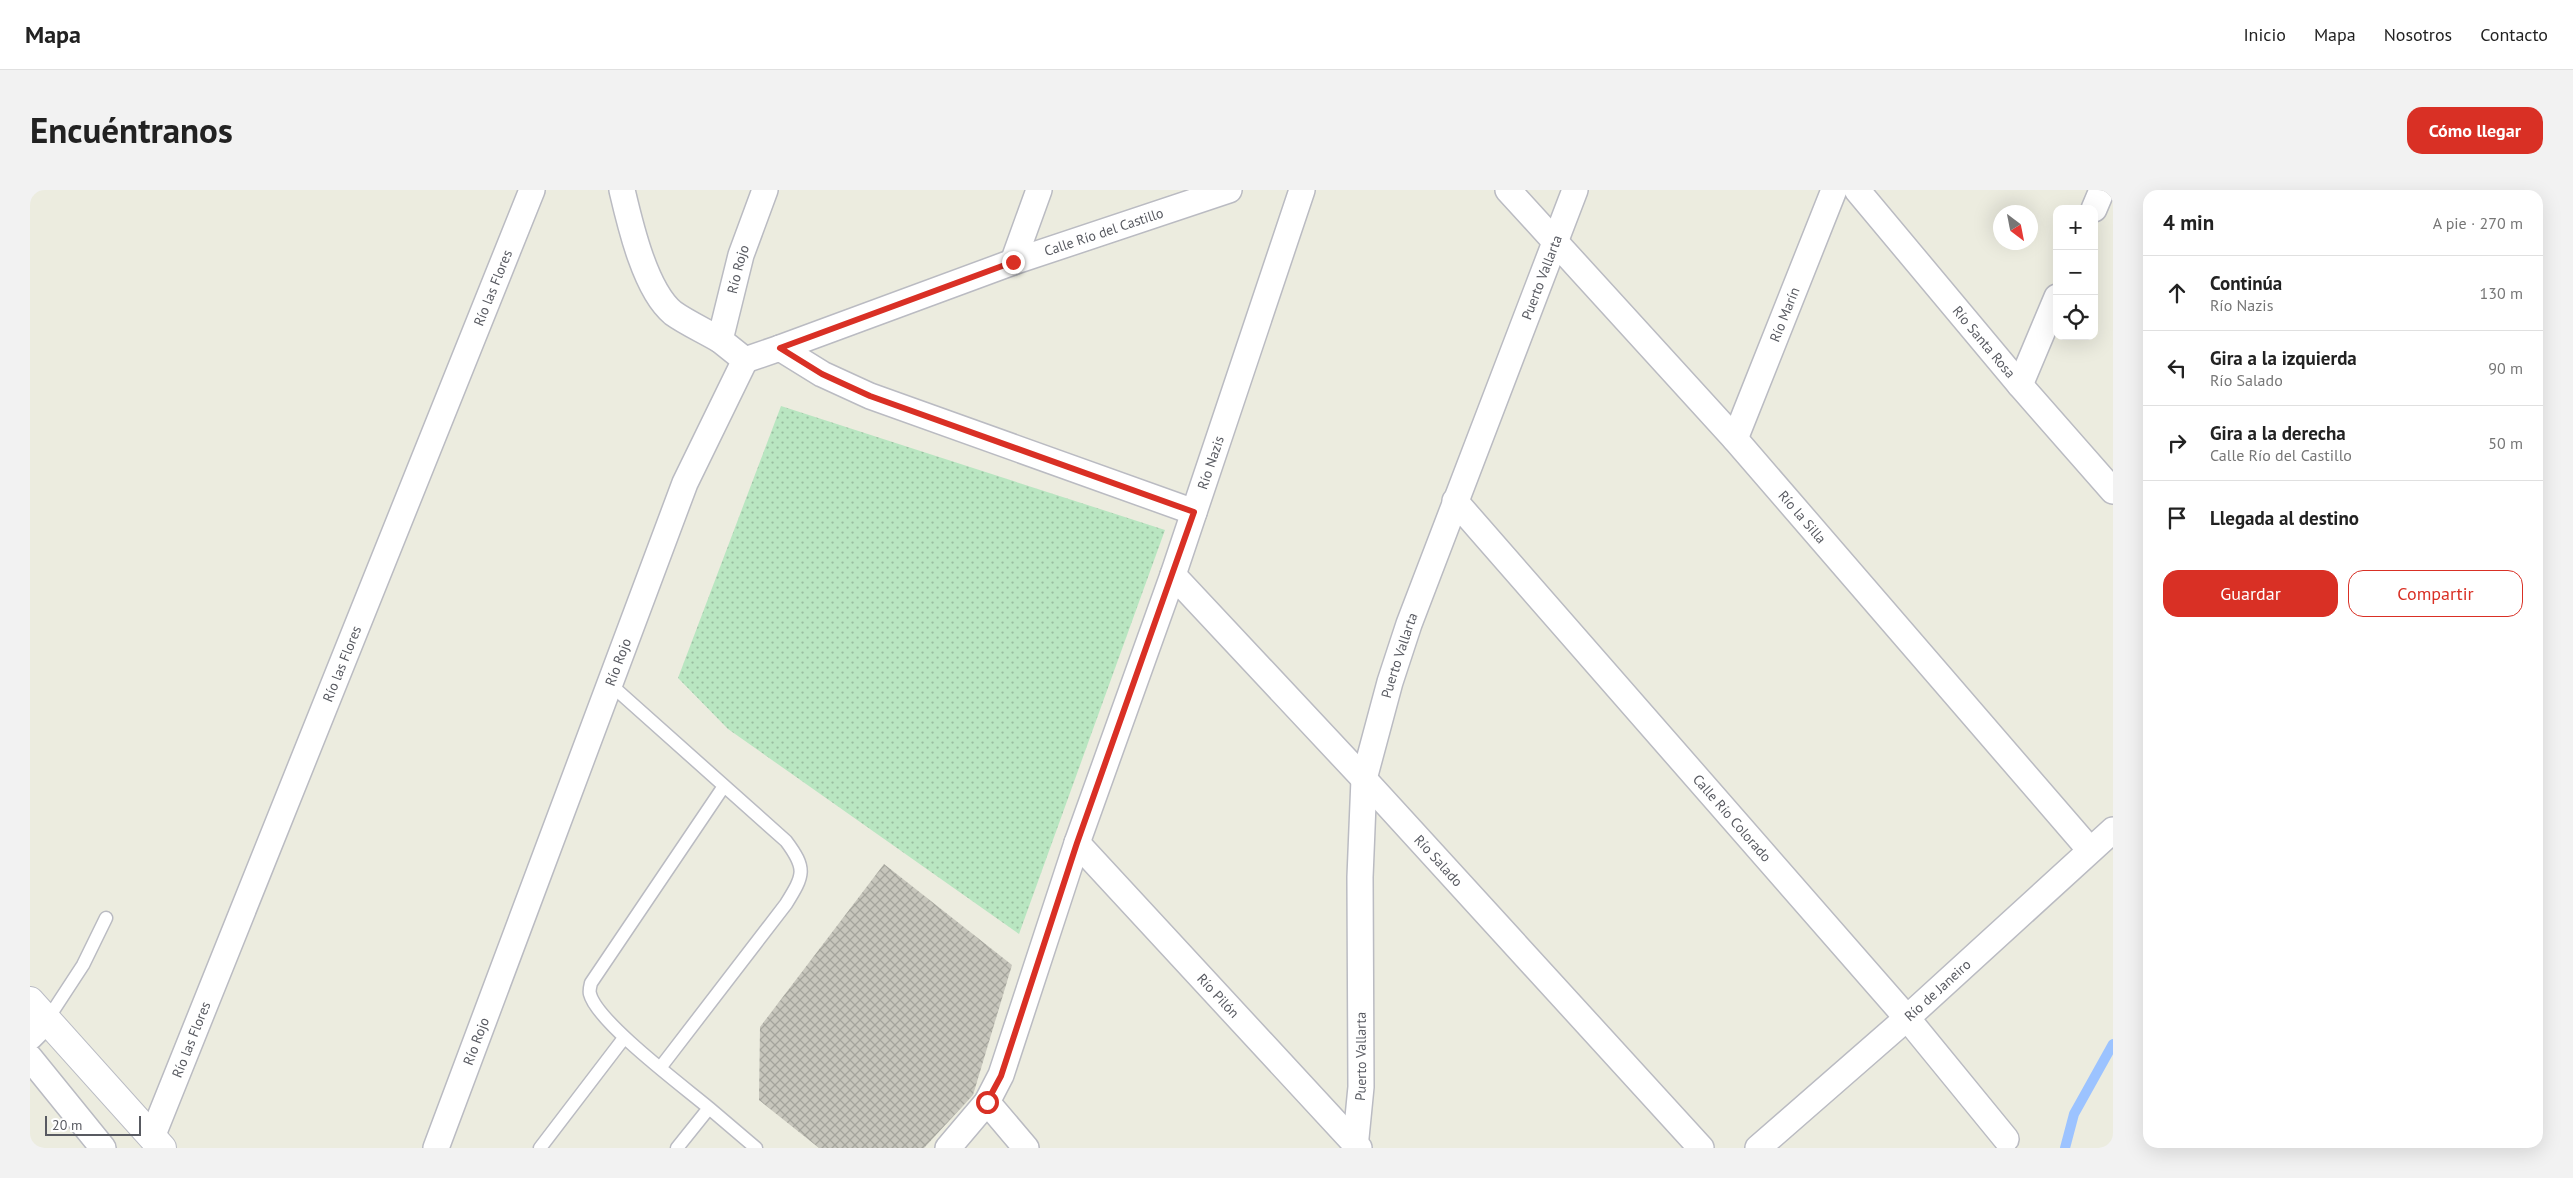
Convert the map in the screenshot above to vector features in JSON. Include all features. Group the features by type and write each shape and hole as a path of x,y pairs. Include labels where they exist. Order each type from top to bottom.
{"main road":[{"path":"36,1019 157,1142"}],"street":[{"name":"Río las Flores","path":"157,1142 532,190"},
{"path":"622,190 638,249 652,282 664,302 673,312 720,340 746,360 780,348 822,374 870,396 1194,512"},
{"name":"Río Rojo","path":"720,340 741,255 765,190"},
{"path":"1013,262 1039,190"},
{"name":"Calle Río del Castillo","path":"780,348 1013,262 1229,190"},
{"name":"Río Nazis","path":"948,1148 987,1102 1001,1076 1077,843 1173,574 1302,190"},
{"name":"Río la Silla","path":"1508,190 1735,439 2090,850"},
{"name":"Puerto Vallarta","path":"1357,1147 1361,1086 1360,877 1364,779 1390,682 1455,501 1556,244 1575,190"},
{"name":"Río Marín","path":"1735,439 1834,190"},
{"name":"Río Santa Rosa","path":"1857,190 2020,385 2113,491"},
{"path":"2096,205 2102,190"},
{"path":"2020,385 2053,307"},
{"name":"Río Rojo","path":"436,1148 685,483 746,360"},
{"name":"Calle Río Colorado","path":"1455,501 1907,1018 2006,1139"},
{"name":"Río Salado","path":"1173,574 1364,779 1701,1148"},
{"name":"Río de Janeiro","path":"1758,1148 1907,1018 2113,830"},
{"name":"Río Pilón","path":"1077,843 1357,1147"},
{"path":"30,1058 68,1108 102,1148"},
{"path":"987,1102 1026,1148"}],"lane":[{"path":"610,684 786,841 798,857 803,870 800,883 786,904 660,1068"},
{"path":"724,786 590,983 589,994 594,1004 624,1038 756,1148"},
{"path":"36,1019 83,965 106,918"},
{"path":"540,1148 624,1038"},
{"path":"677,1148 709,1108"}],"green space":[{"path":"781,406 1165,530 1019,934 728,729 678,678"}],"building":[{"path":"884,864 1012,965 973,1095 924,1148 819,1148 759,1100 760,1027"}],"waterway":[{"path":"2065,1148 2074,1114 2113,1044"}],"route":[{"path":"987,1102 1001,1076 1077,843 1194,512 870,396 822,374 780,348 1013,262"}]}
